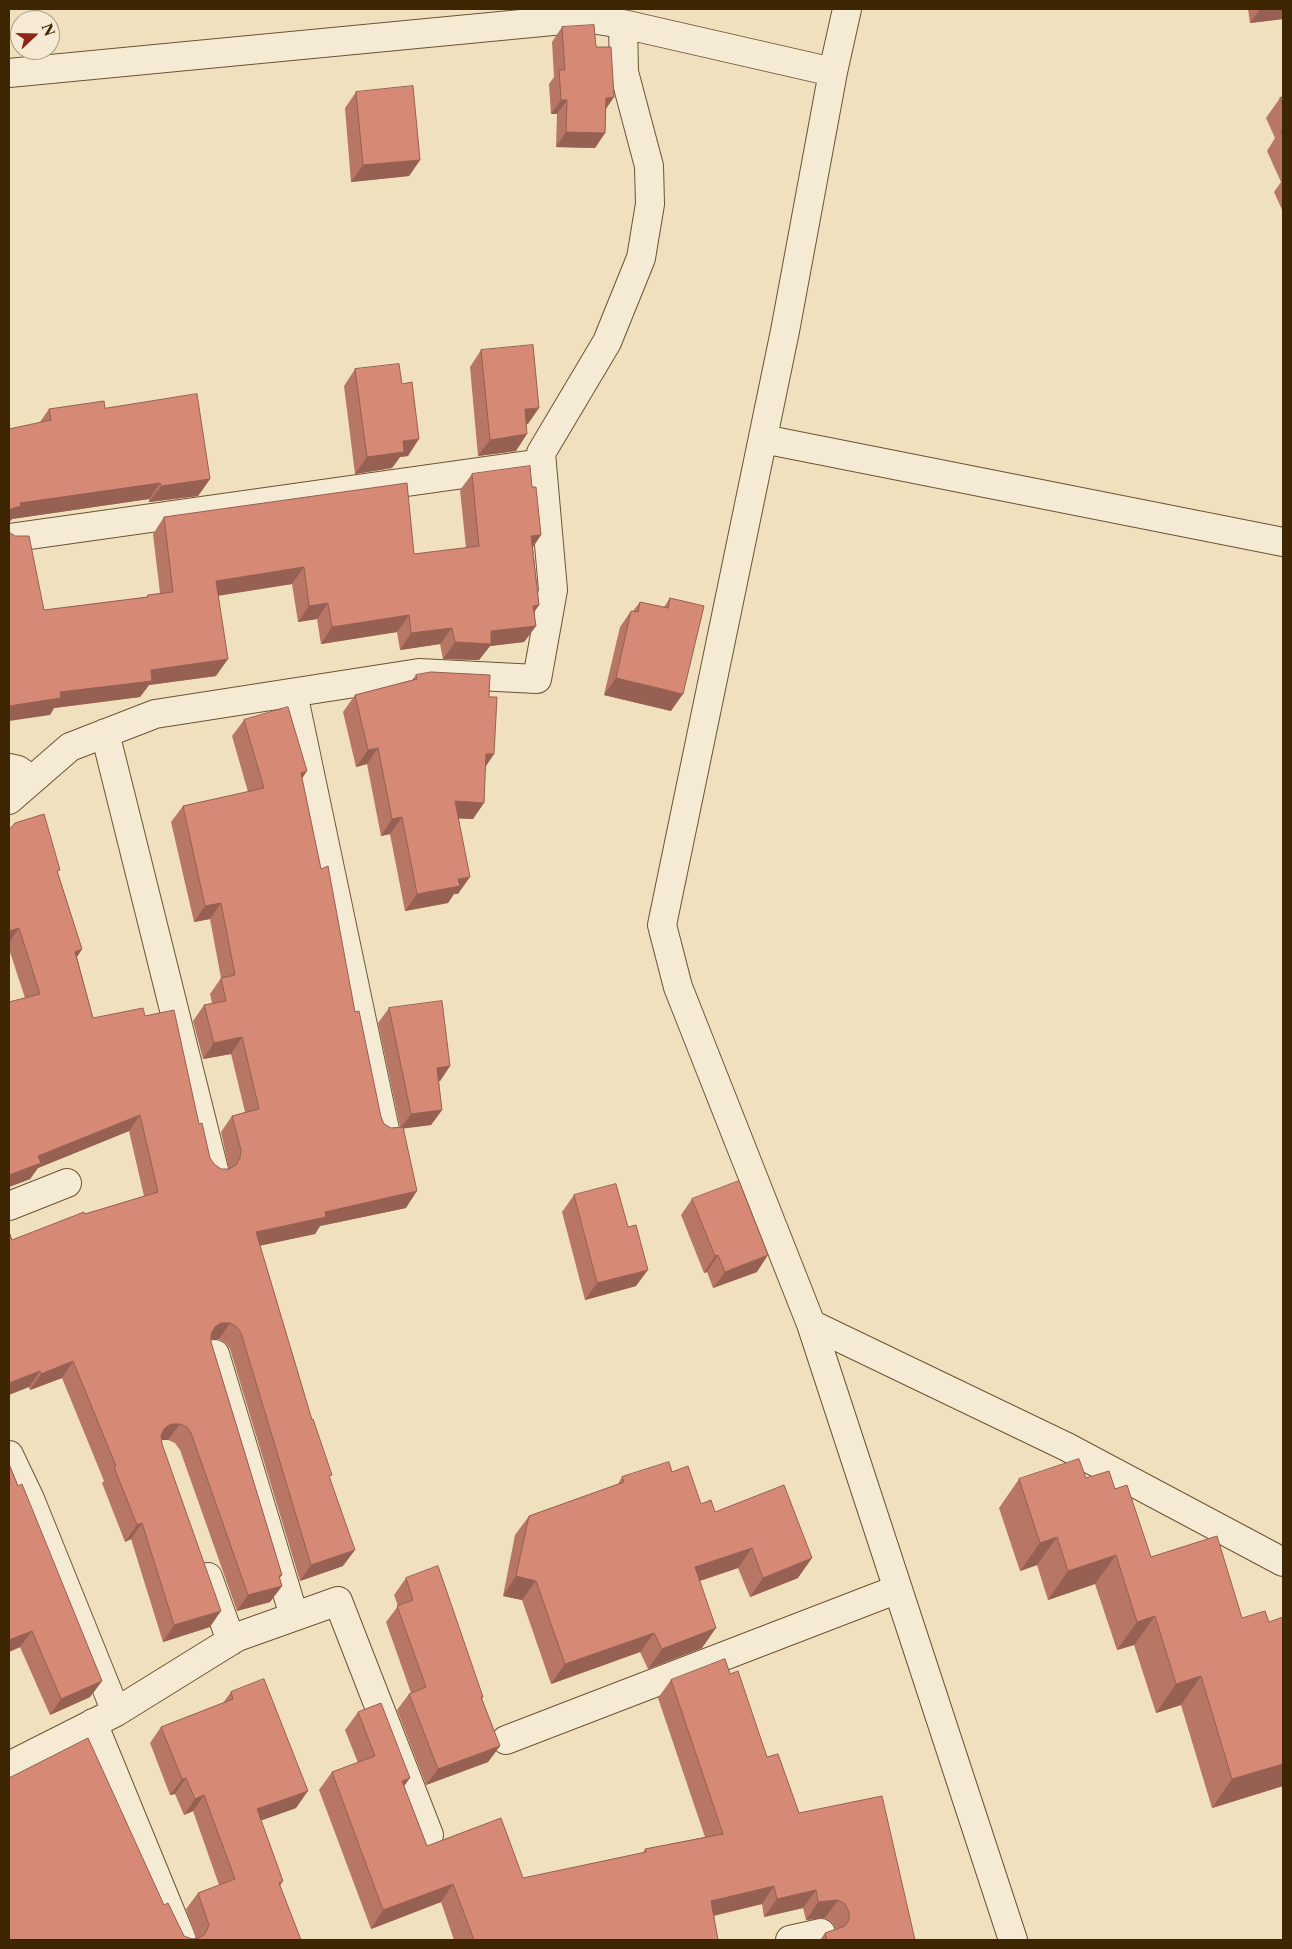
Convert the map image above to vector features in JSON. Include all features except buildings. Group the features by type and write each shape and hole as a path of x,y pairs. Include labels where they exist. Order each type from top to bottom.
{"street":[{"path":"847,9 833,72 785,331 662,925 678,987 811,1324 1013,1940"},
{"path":"9,73 584,18 623,24 833,72"},
{"path":"9,800 21,774 70,747 156,714 419,673 537,679 553,590 541,453 607,342 641,258 650,204 649,166 624,72 623,24"},
{"path":"763,438 1283,542"},
{"path":"9,538 542,463"},
{"path":"293,693 385,1130"},
{"path":"106,733 214,1170"},
{"path":"9,1206 67,1183"},
{"path":"811,1324 1067,1447 1283,1562"},
{"path":"216,1354 294,1616"},
{"path":"9,1455 30,1499 182,1940"},
{"path":"201,1558 231,1641"},
{"path":"506,1740 898,1589"},
{"path":"9,1766 104,1717 231,1641 338,1601 429,1835"},
{"path":"790,1940 820,1933"}]}
